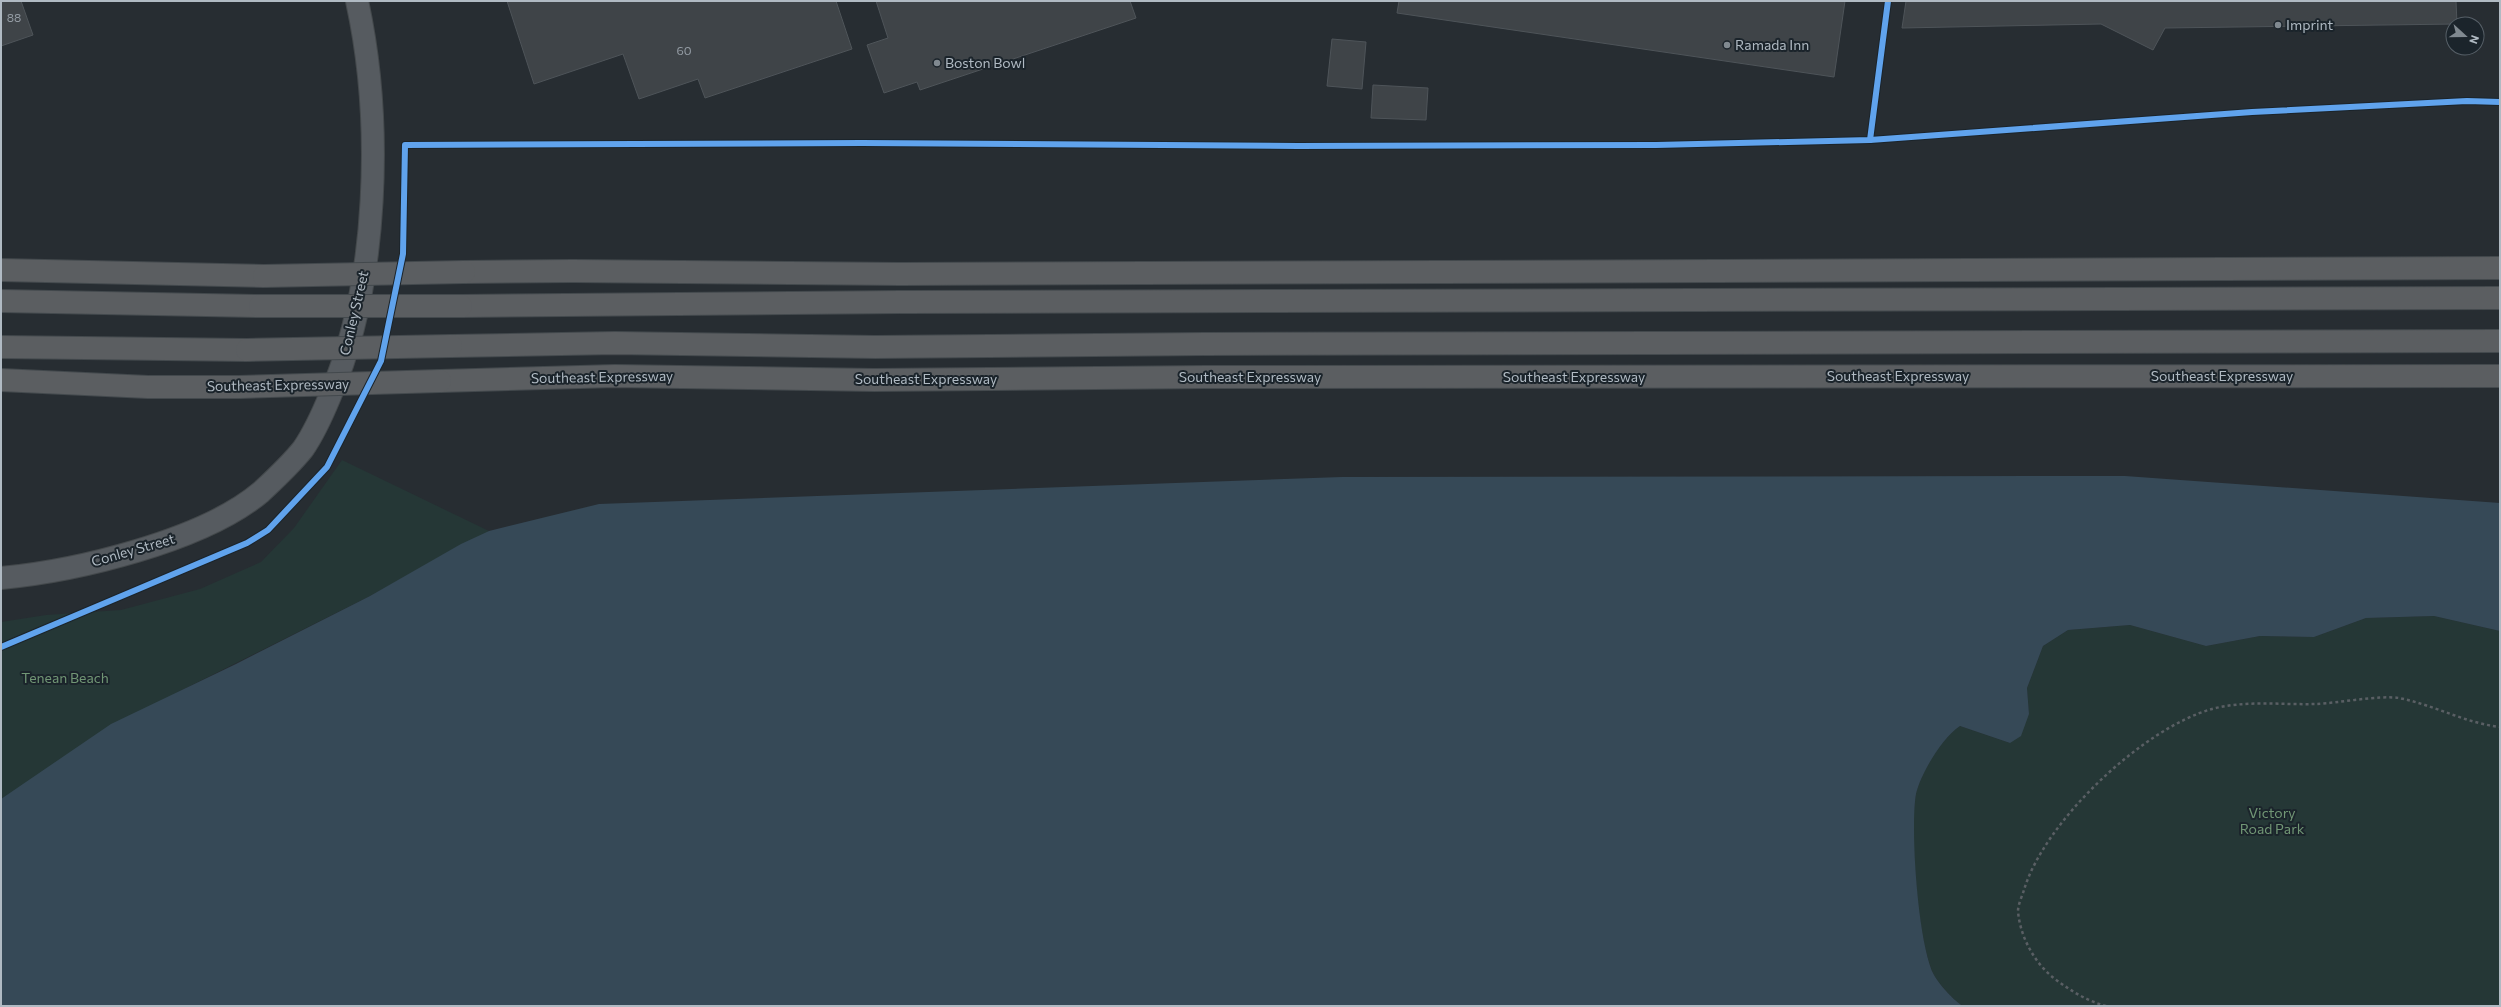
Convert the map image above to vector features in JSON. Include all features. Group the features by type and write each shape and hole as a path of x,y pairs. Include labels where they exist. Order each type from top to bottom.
{"highway":[{"path":"1,270 264,276 573,270 900,274 2500,268"},
{"path":"1,301 260,306 461,306 900,302 2500,298"},
{"path":"1,347 247,350 615,343 875,347 1228,344 2500,340"},
{"name":"Southeast Expressway","path":"1,380 148,387 239,387 615,376 882,380 1237,377 2500,376"}],"street":[{"name":"Conley Street","path":"1,578 81,565 171,540 202,527 260,492 303,448 324,411 341,371 354,322 369,242 372,190 371,130 367,73 357,1"}],"path":[{"path":"2106,1006 2090,1002 2042,968 2024,938 2018,910 2030,872 2059,827 2094,787 2134,750 2186,718 2213,709 2247,704 2316,704 2396,698 2428,704 2482,725 2500,727"}],"green space":[{"name":"Tenean Beach","path":"342,460 489,531 370,596 178,692 1,799 1,622 46,615 121,610 200,589 261,562 294,528"},
{"name":"Victory Road Park","path":"2434,616 2500,631 2500,1006 1963,1006 1959,1004 1939,983 1928,960 1919,914 1914,858 1914,810 1916,794 1922,776 1933,756 1953,731 1960,726 2010,743 2029,714 2027,688 2043,646 2068,630 2130,625 2206,646 2260,636 2314,637 2366,618"}],"water":[{"path":"2125,476 2500,503 2500,631 2434,616 2366,618 2314,637 2260,636 2206,646 2130,625 2068,630 2043,646 2027,688 2029,714 2021,736 2010,743 1960,726 1939,747 1922,776 1916,794 1914,832 1917,886 1928,960 1939,983 1955,1000 1963,1006 1,1006 1,799 111,724 236,664 370,596 461,544 489,531 599,504 1342,477"}],"building":[{"path":"1,1 21,1 33,35 1,46"},
{"path":"507,1 836,1 852,49 705,98 698,79 639,99 623,54 534,84"},
{"name":"Boston Bowl","path":"876,1 1130,1 1136,18 920,90 917,82 884,93 867,45 888,38"},
{"name":"Ramada Inn","path":"1399,1 1845,1 1834,77 1397,13"},
{"name":"Imprint","path":"1906,1 2456,1 2457,16 2445,16 2445,24 2165,28 2153,50 2101,24 1902,28"},
{"path":"1332,39 1366,42 1362,89 1327,86"},
{"path":"1373,85 1428,88 1426,120 1371,118"}],"cycle path":[{"path":"1870,140 1888,1"},
{"path":"1,647 247,543 268,530 327,467 381,361 403,254 405,145 862,143 1298,146 1656,145 1870,140 2252,112 2467,101 2500,102"}],"place":[{"name":"Imprint","path":"2278,25"},
{"name":"Ramada Inn","path":"1727,45"},
{"name":"Boston Bowl","path":"937,63"}]}
